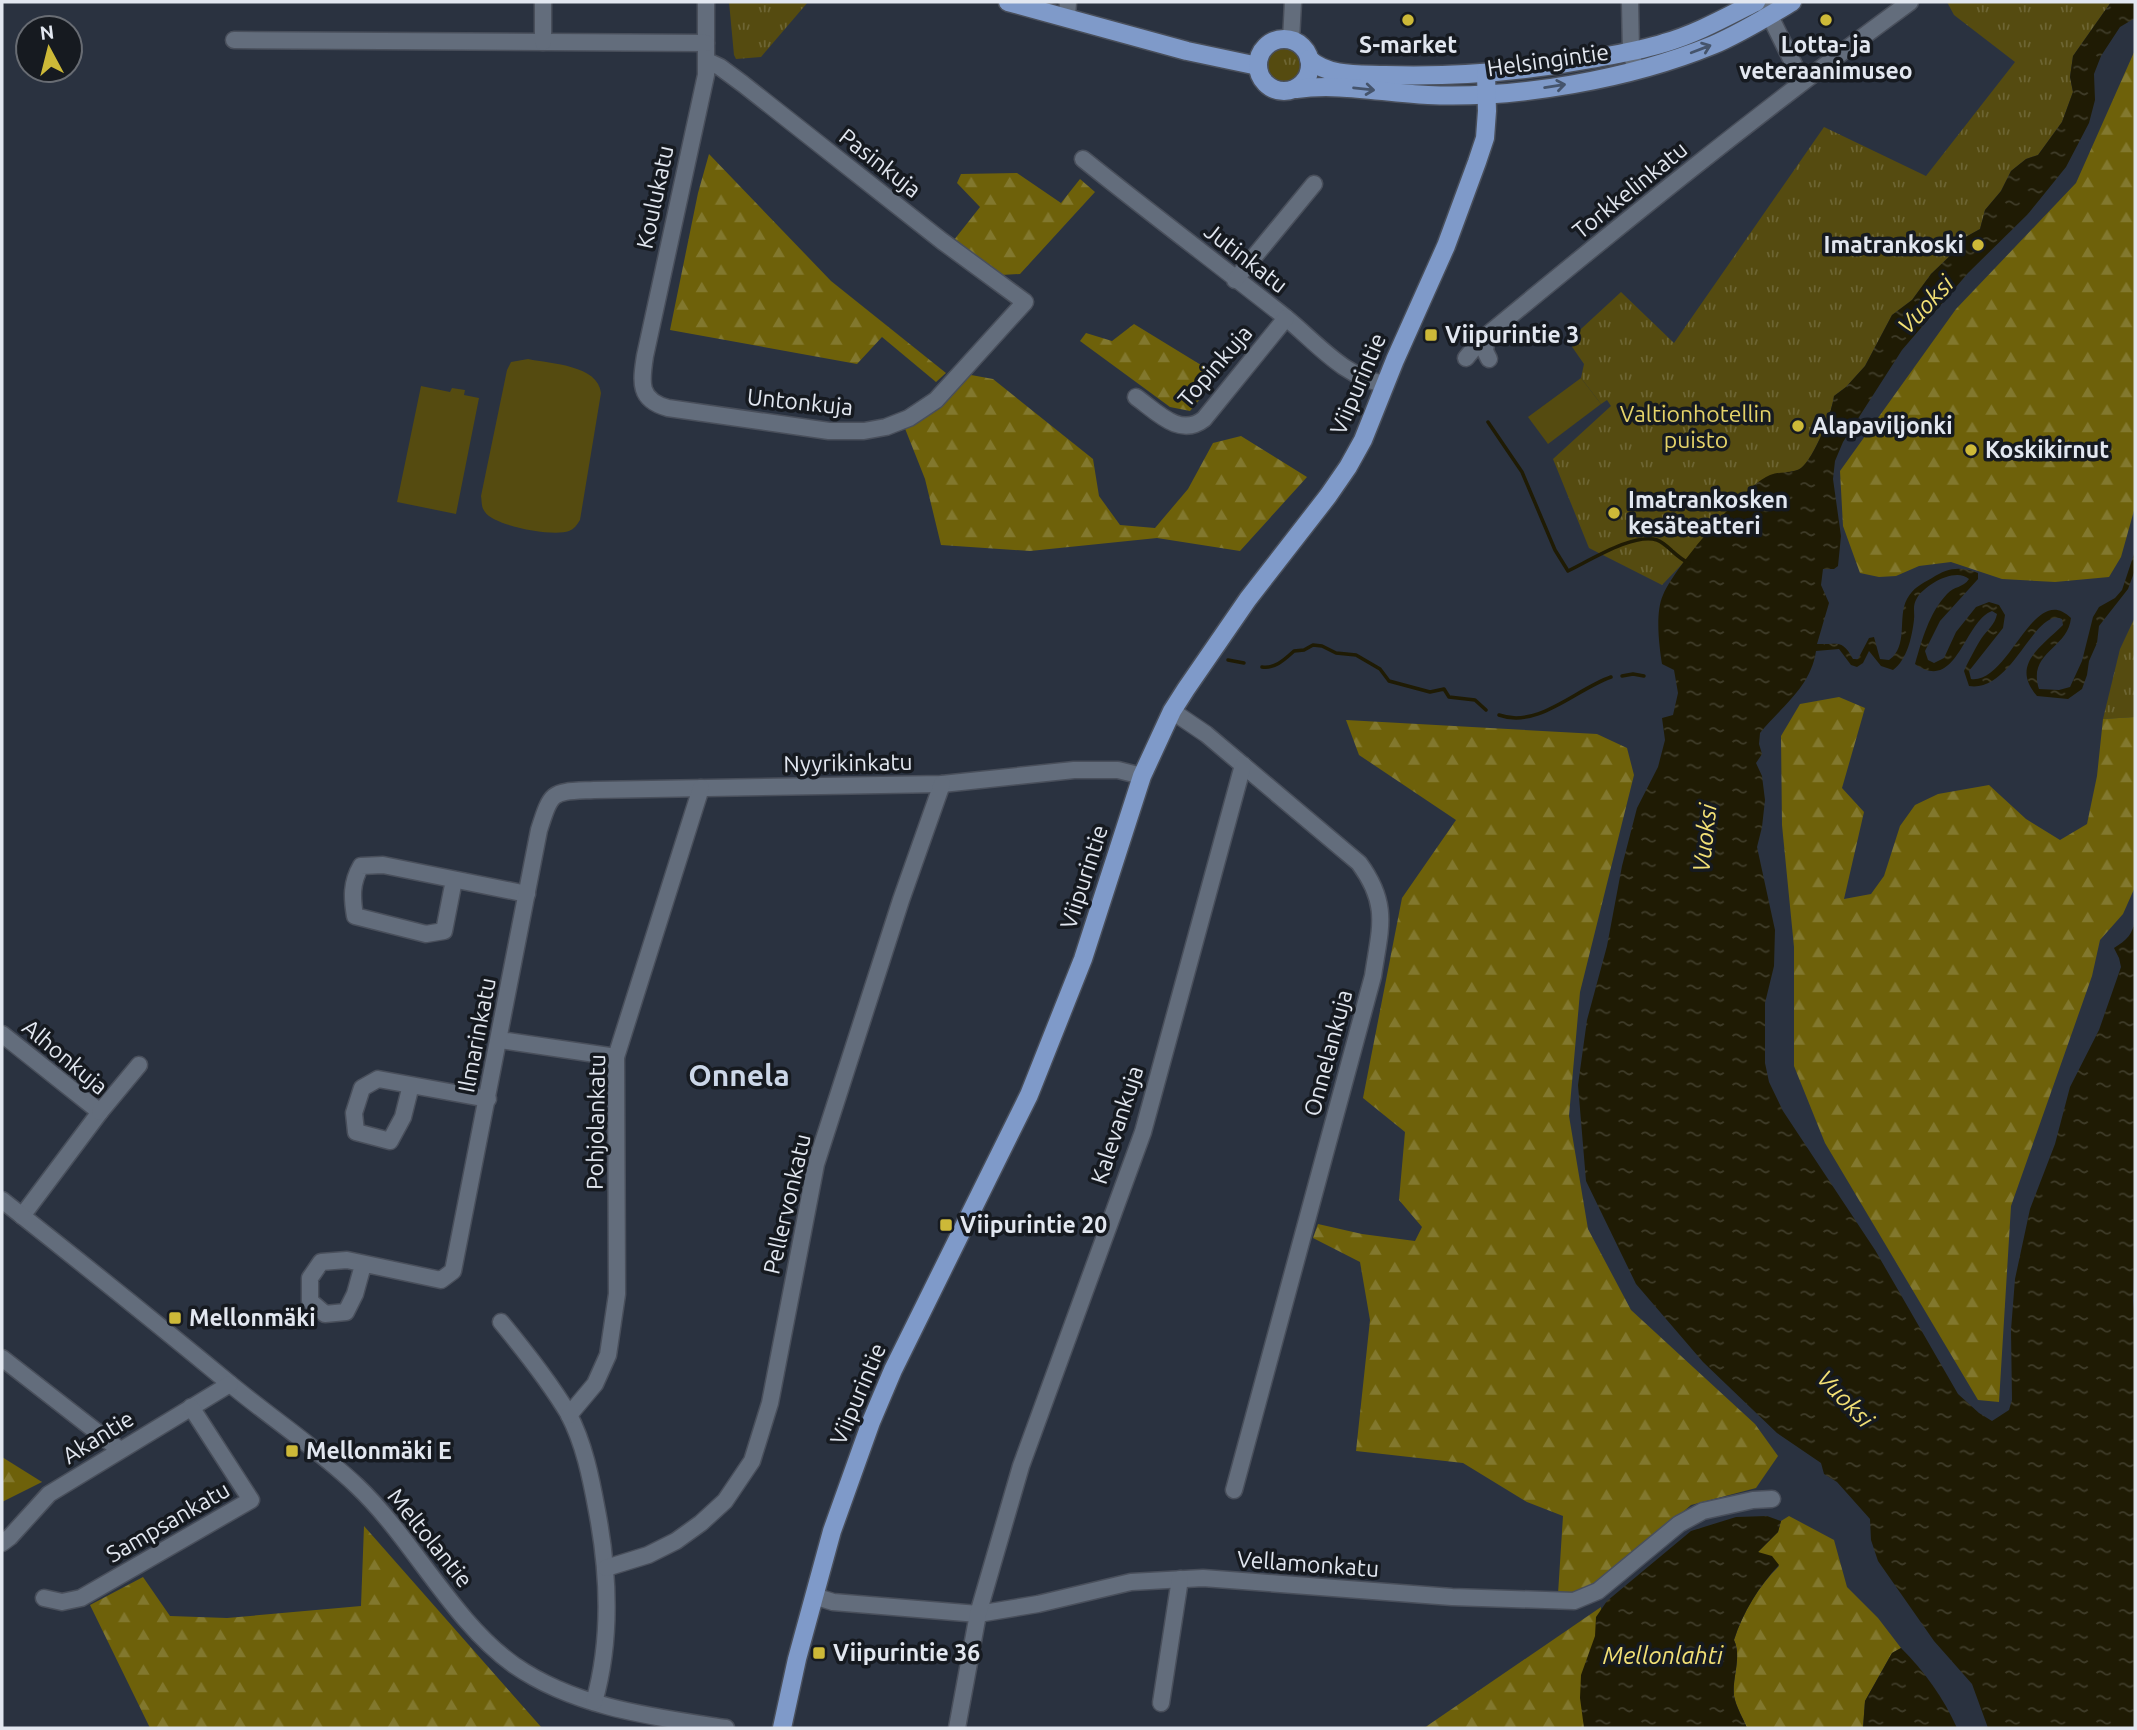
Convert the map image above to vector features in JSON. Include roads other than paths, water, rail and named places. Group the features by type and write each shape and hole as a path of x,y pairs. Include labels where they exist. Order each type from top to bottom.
{"main road":[{"path":"1008,2 1068,10 1187,51 1258,66"},
{"name":"Helsingintie","path":"1309,59 1318,67 1340,72 1427,76 1544,68 1666,43 1756,2"},
{"name":"Helsingintie","path":"1296,89 1319,86 1428,95 1487,95 1559,85 1636,71 1713,45 1766,9 1792,2"},
{"path":"1279,40 1291,40 1305,49 1309,59 1309,73 1302,85 1289,91 1274,90 1262,80 1258,66 1260,54 1268,45 1279,40"},
{"name":"Viipurintie","path":"782,1728 814,1596 841,1505 893,1370 1030,1095 1083,959 1142,776 1172,711 1248,599 1348,467 1363,440 1446,246 1477,162 1485,138 1486,74"}],"street":[{"path":"543,2 543,42"},
{"name":"Koulukatu","path":"648,400 642,376 645,356 707,61 706,2"},
{"path":"1291,40 1293,2"},
{"path":"1630,2 1631,52 1636,71"},
{"name":"Torkkelinkatu","path":"1466,358 1487,335 1802,80 1910,2"},
{"path":"1766,9 1802,80"},
{"path":"234,40 706,43"},
{"name":"Pasinkuja","path":"707,61 743,84 931,232 1025,302"},
{"name":"Jutinkatu","path":"1083,159 1286,318 1336,362 1364,379 1386,384"},
{"path":"1236,280 1314,184"},
{"name":"Untonkuja","path":"648,400 668,408 829,431 864,431 886,427 909,418 936,400 1025,302"},
{"name":"Topinkuja","path":"1136,397 1176,425 1196,426 1286,318"},
{"path":"1487,335 1485,351 1489,359"},
{"name":"Onnelankuja","path":"1172,711 1191,722 1359,863 1373,881 1381,922 1373,976 1234,1490"},
{"name":"Kalevankuja","path":"957,1728 978,1614 1021,1466 1143,1132 1243,765"},
{"name":"Nyyrikinkatu","path":"554,794 565,791 942,784 1074,771 1118,770 1142,776"},
{"name":"Pellervonkatu","path":"607,1568 648,1555 676,1541 701,1523 724,1501 752,1461 770,1403 816,1164 901,900 942,784"},
{"name":"Pohjolankatu","path":"569,1415 594,1384 608,1355 617,1294 616,1057 701,788"},
{"name":"Ilmarinkatu","path":"363,1265 441,1280 453,1271 540,830 547,803 554,794"},
{"path":"454,880 443,931 426,934 355,916 352,896 355,876 361,866 383,865 527,894"},
{"name":"Alhonkuja","path":"2,1034 100,1112 22,1216"},
{"path":"500,1040 616,1057"},
{"path":"100,1112 139,1065"},
{"path":"411,1085 488,1099"},
{"name":"Meltolantie","path":"2,1200 358,1486 389,1519 470,1624 513,1664 558,1689 594,1702 652,1716 726,1728"},
{"path":"501,1322 540,1371 569,1415 592,1477 607,1568 603,1662 594,1702"},
{"path":"2,1357 120,1450"},
{"name":"Akantie","path":"2,1542 10,1537 49,1494 230,1384"},
{"name":"Sampsankatu","path":"44,1598 62,1602 81,1598 251,1500 191,1407"},
{"name":"Vellamonkatu","path":"814,1596 833,1602 978,1614 1038,1604 1131,1582 1203,1578 1452,1597 1574,1601 1598,1591 1679,1524 1703,1511 1753,1500 1772,1499"},
{"path":"1161,1703 1180,1579"}],"water":[{"name":"Vuoksi","path":"2111,2 2135,2 2135,18 2120,27 2101,56 2094,74 2095,100 2089,123 2066,167 2028,214 1968,273 1902,350 1843,442 1835,461 1833,479 1841,536 1838,566 1834,569 1823,569 1821,585 1829,603 1817,644 1842,645 1853,659 1858,659 1869,638 1874,637 1880,659 1889,660 1899,647 1904,606 1912,592 1943,572 1965,569 1978,573 1978,579 1940,621 1925,651 1928,660 1934,663 1944,658 1956,632 1976,607 1989,602 1999,605 2005,615 2003,628 1969,671 1971,679 1985,676 1998,666 2033,622 2045,612 2057,610 2071,618 2063,637 2043,658 2037,677 2039,689 2059,690 2070,687 2082,661 2093,617 2099,607 2115,598 2122,590 2135,551 2135,570 2128,589 2099,626 2097,643 2082,689 2068,699 2037,696 2029,685 2027,675 2032,657 2063,625 2062,619 2052,619 2042,625 2010,665 1998,677 1984,685 1969,686 1964,671 1994,621 1997,614 1992,611 1982,617 1959,652 1941,670 1929,671 1915,664 1935,610 1950,591 1969,579 1949,576 1933,583 1917,598 1908,648 1893,670 1881,666 1869,651 1863,663 1857,667 1851,665 1839,649 1816,651 1802,686 1760,733 1762,754 1756,763 1762,776 1765,800 1757,847 1775,930 1774,966 1765,1003 1765,1063 1769,1082 1783,1111 1875,1250 1958,1394 1992,1421 2009,1410 2012,1400 2011,1330 2015,1279 2030,1209 2055,1144 2070,1087 2099,1030 2121,967 2114,948 2129,936 2135,919 2135,1728 1988,1728 1972,1684 1934,1641 1878,1561 1871,1540 1870,1519 1837,1482 1824,1474 1821,1463 1777,1433 1703,1362 1636,1284 1586,1181 1578,1085 1587,1020 1607,946 1622,866 1637,808 1658,767 1665,740 1662,718 1673,715 1678,693 1674,670 1662,664 1658,620 1663,595 1681,566 1710,529 1743,495 1770,475 1797,470 1806,463 1822,435 1834,396 1865,366 1892,315 1912,300 1931,274 1955,251 1962,239 1980,229 1985,210 2001,191 2011,171 2026,159 2038,155 2062,122 2073,92 2070,77 2073,56"},
{"name":"Mellonlahti","path":"1767,1516 1781,1521 1778,1532 1758,1552 1772,1556 1779,1565 1752,1600 1734,1640 1737,1660 1734,1696 1747,1728 1584,1728 1580,1698 1581,1675 1595,1636 1596,1617 1607,1601 1691,1531 1736,1517"},
{"path":"1901,1648 1933,1685 1957,1728 1863,1728 1865,1701 1892,1653"}],"waterway":[{"path":"1488,422 1522,472 1555,550 1568,571 1612,549 1648,539 1661,542 1689,563"},
{"path":"1262,667 1275,665 1294,651 1313,645 1322,646 1336,653 1356,655 1380,669 1389,681 1430,692 1444,689 1449,697 1475,700 1486,710"},
{"path":"1228,660 1244,663"},
{"path":"1622,676 1644,676"},
{"path":"1499,715 1528,717 1556,706 1611,677"}],"place":[{"name":"S-market","path":"1408,20"},
{"name":"Lotta- ja veteraanimuseo","path":"1826,20"},
{"name":"Imatrankoski","path":"1978,245"},
{"name":"Viipurintie 3","path":"1431,335"},
{"name":"Alapaviljonki","path":"1798,426"},
{"name":"Koskikirnut","path":"1971,450"},
{"name":"Imatrankosken kesäteatteri","path":"1614,513"},
{"name":"Viipurintie 20","path":"946,1225"},
{"name":"Mellonmäki","path":"175,1318"},
{"name":"Mellonmäki E","path":"292,1451"},
{"name":"Viipurintie 36","path":"819,1653"}],"district":[{"name":"Onnela","path":"739,1076"}],"park label":[{"name":"Valtionhotellin puisto","path":"1696,427"}]}
